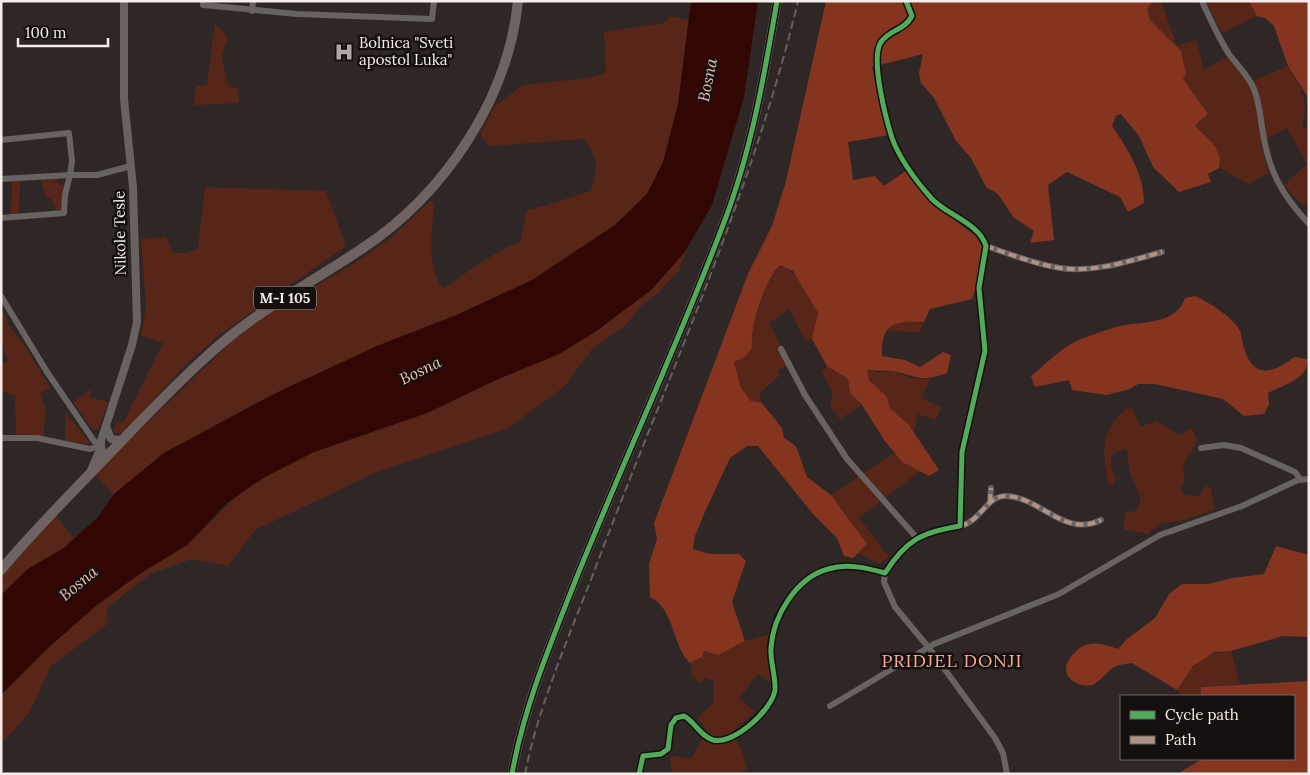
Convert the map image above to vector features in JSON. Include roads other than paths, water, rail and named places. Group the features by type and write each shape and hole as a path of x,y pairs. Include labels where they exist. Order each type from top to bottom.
{"main road":[{"name":"M-I 105","path":"1,570 89,474 217,347 323,272 362,248 406,214 434,186 472,133 488,104 509,45 518,1"},
{"path":"512,774 527,710 557,627 608,499 723,225 741,174 755,122 777,1"}],"street":[{"name":"Nikole Tesle","path":"89,474 100,447 132,345 137,322 131,166 124,99 124,1"},
{"path":"203,1 203,5 252,11 432,19 434,1"},
{"path":"252,11 253,1"},
{"path":"906,1 912,16 908,24 881,42 876,58 892,138 901,156 933,200 974,229 981,236 986,246 979,298 985,351 962,452 960,526"},
{"path":"1202,1 1214,28 1229,54 1250,79 1254,89 1270,165 1276,181 1284,195 1309,224"},
{"path":"1,140 69,133 72,161 65,195 64,213 1,218"},
{"path":"1,179 98,175 131,166"},
{"path":"986,246 1036,263 1061,268 1082,269 1162,252"},
{"path":"1,296 47,372 100,447 105,458"},
{"path":"781,349 804,395 847,459 916,537"},
{"path":"106,426 112,439 123,440"},
{"path":"1,438 36,438 90,449 100,447"},
{"path":"1201,448 1224,445 1241,448 1295,472 1301,480"},
{"path":"830,706 928,648 1058,594 1169,531 1242,506 1301,480 1309,479"},
{"path":"990,502 991,488"},
{"path":"1007,774 999,745 928,648 895,607 884,582 885,573 901,551 916,537 960,526 977,518 990,502 1000,496 1011,497 1076,526 1087,525 1101,520"},
{"path":"639,774 643,756 661,754 668,749 671,725 676,718 684,716 708,738 724,740 740,732 768,705 775,690 771,648 777,620 788,601 809,579 819,573 839,567 858,566 885,573"}],"water":[{"name":"Bosna","path":"691,1 758,1 744,97 712,205 684,253 651,290 595,332 559,354 496,380 427,413 314,452 263,478 227,503 187,545 141,573 97,605 49,647 1,695 1,595 28,569 64,548 98,517 114,494 164,453 278,392 377,346 459,314 532,280 615,225 647,194 663,162 678,104"}],"railway":[{"path":"525,774 549,688 629,480 710,278 735,209 780,71 798,1"}],"place":[{"name":"Bolnica \"Sveti apostol Luka\"","path":"344,52"}],"district":[{"name":"PRIDJEL DONJI","path":"952,661"}]}
